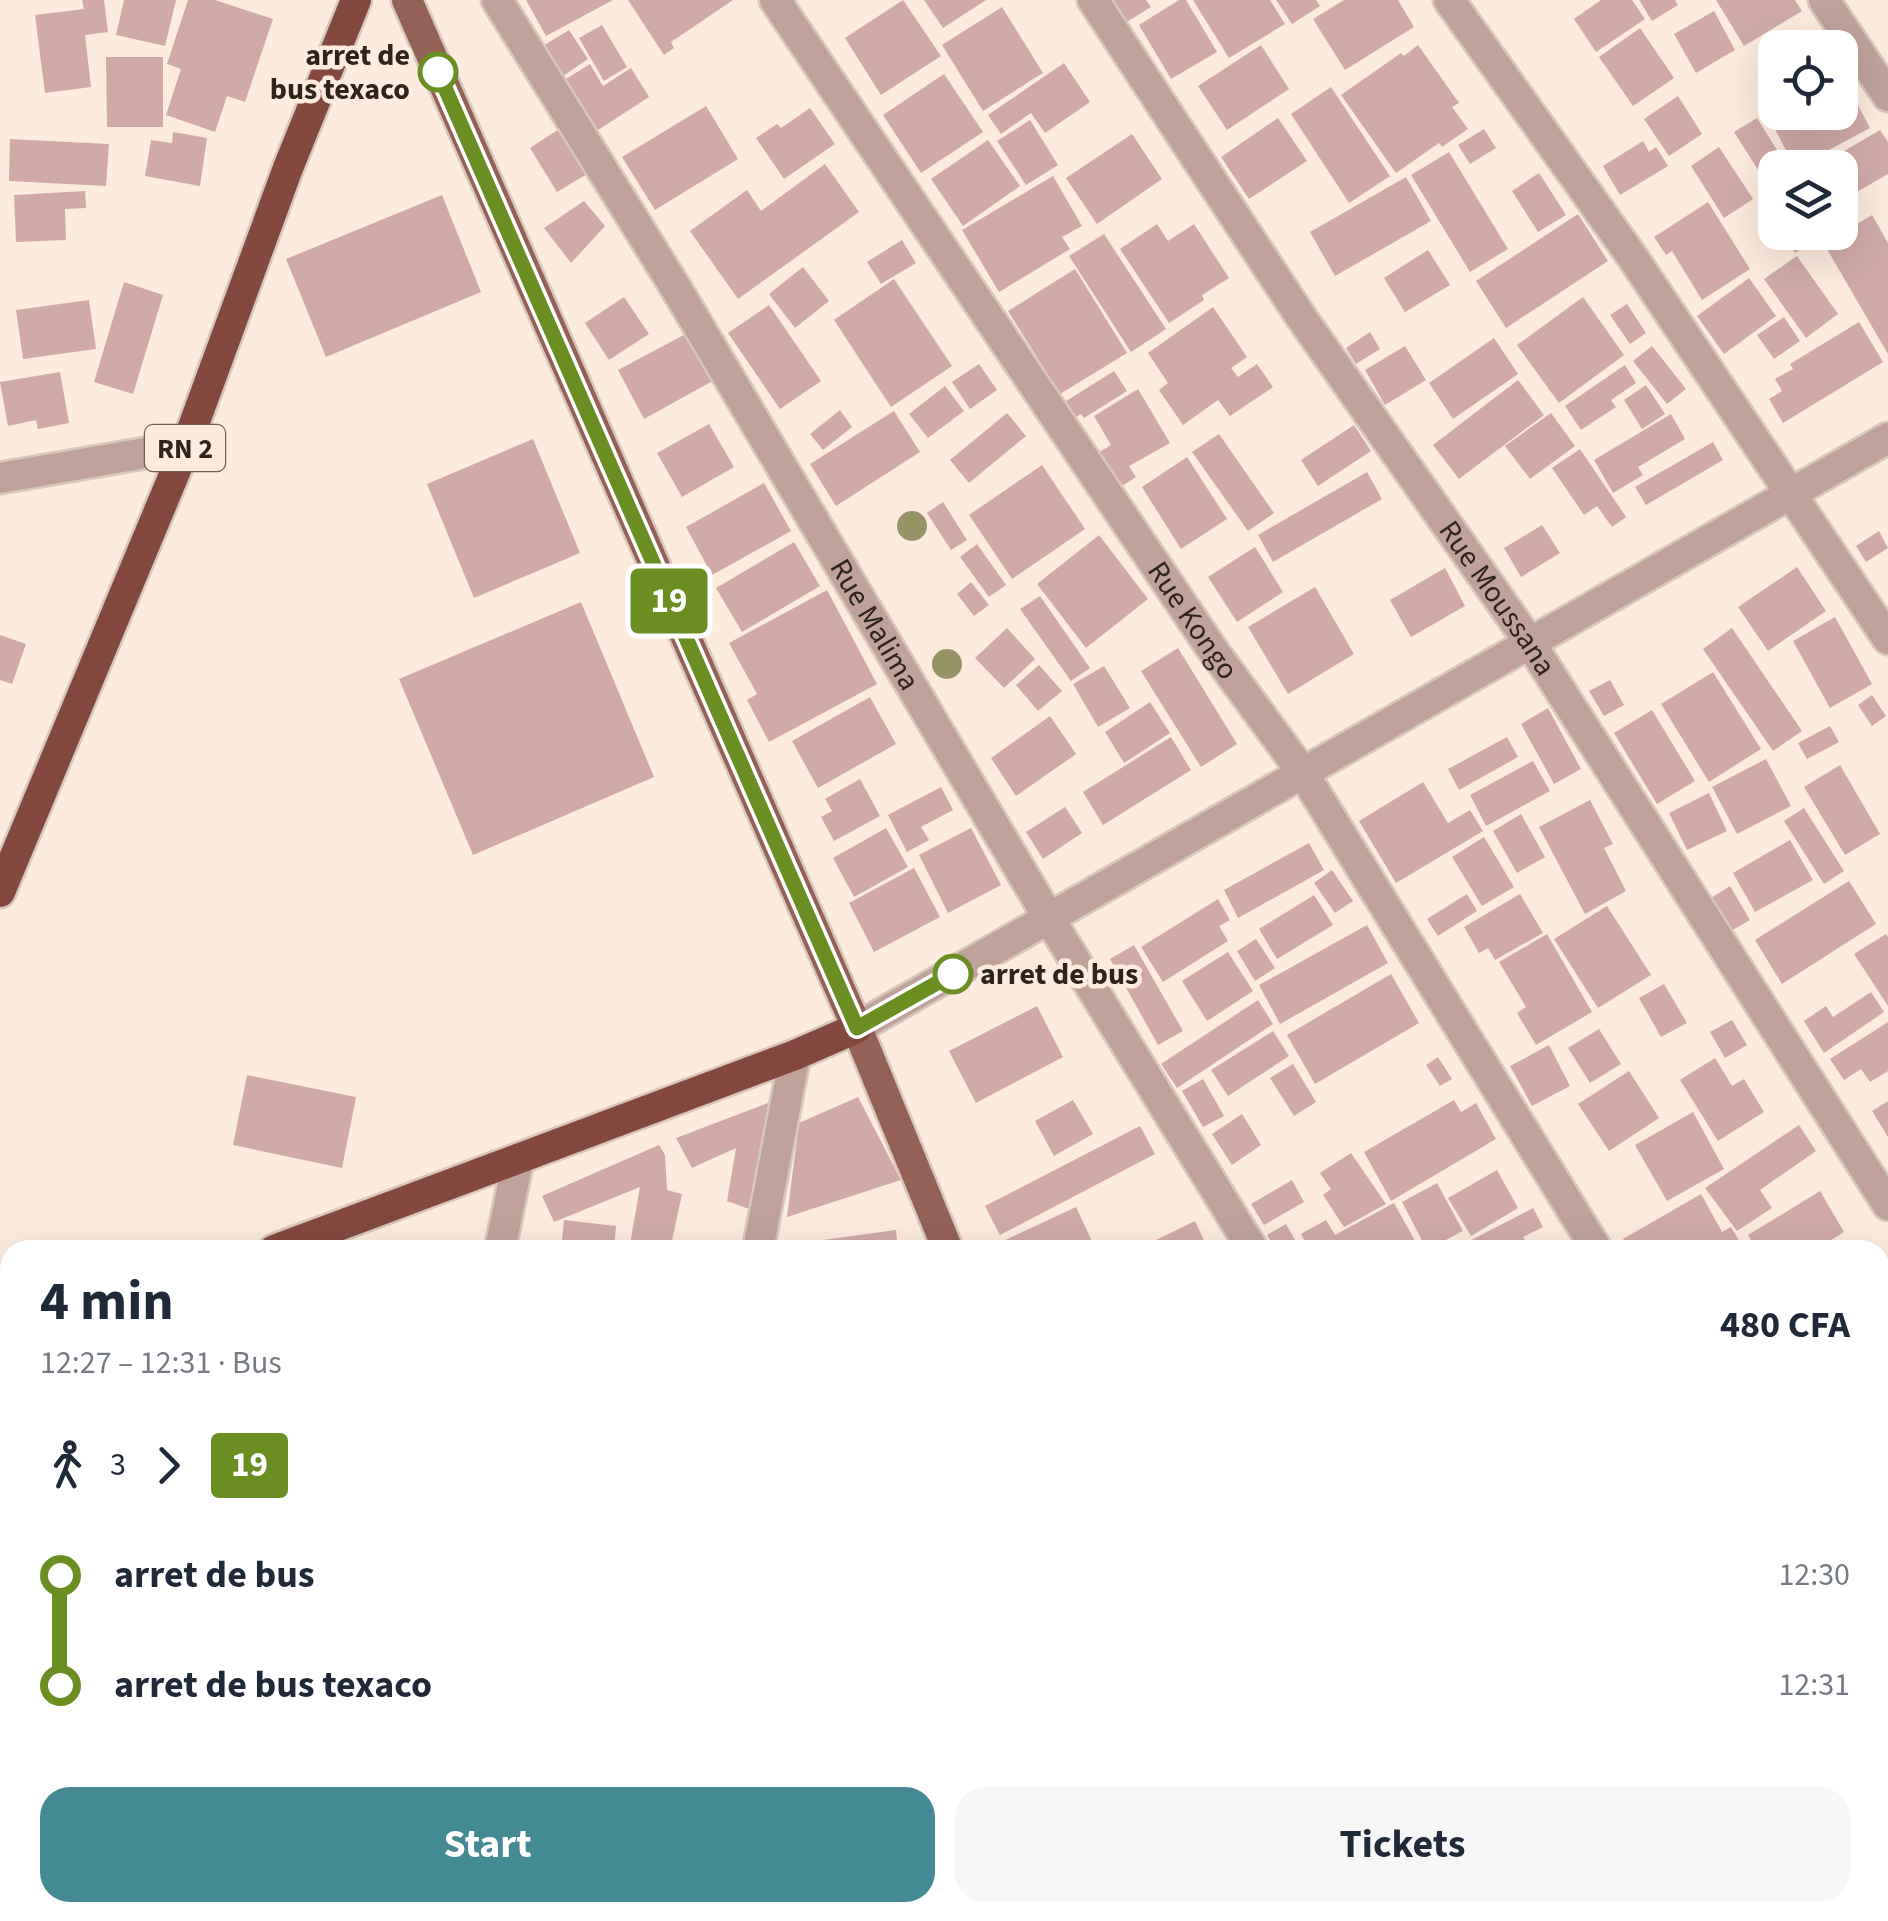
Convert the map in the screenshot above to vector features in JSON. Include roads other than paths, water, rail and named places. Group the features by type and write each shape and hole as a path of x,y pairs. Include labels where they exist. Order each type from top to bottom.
{"highway":[{"name":"RN 2","path":"0,892 186,446 288,168 356,0"},
{"path":"301,1240 795,1055 857,1028"}],"main road":[{"path":"407,0 857,1028 944,1240"}],"street":[{"name":"Rue Malima","path":"497,0 677,290 1050,920 1248,1240"},
{"name":"Rue Kongo","path":"775,0 1212,649 1304,773 1591,1240"},
{"name":"Rue Moussana","path":"1093,0 1300,317 1530,643 1888,1204"},
{"path":"1449,0 1633,258 1888,639"},
{"path":"1824,0 1888,96"},
{"path":"857,1028 1888,438"},
{"path":"0,478 186,446"},
{"path":"760,1240 795,1055"},
{"path":"502,1240 518,1160"}],"place":[{"name":"arret de bus texaco","path":"438,72"},
{"name":"arret de bus","path":"953,974"}]}
